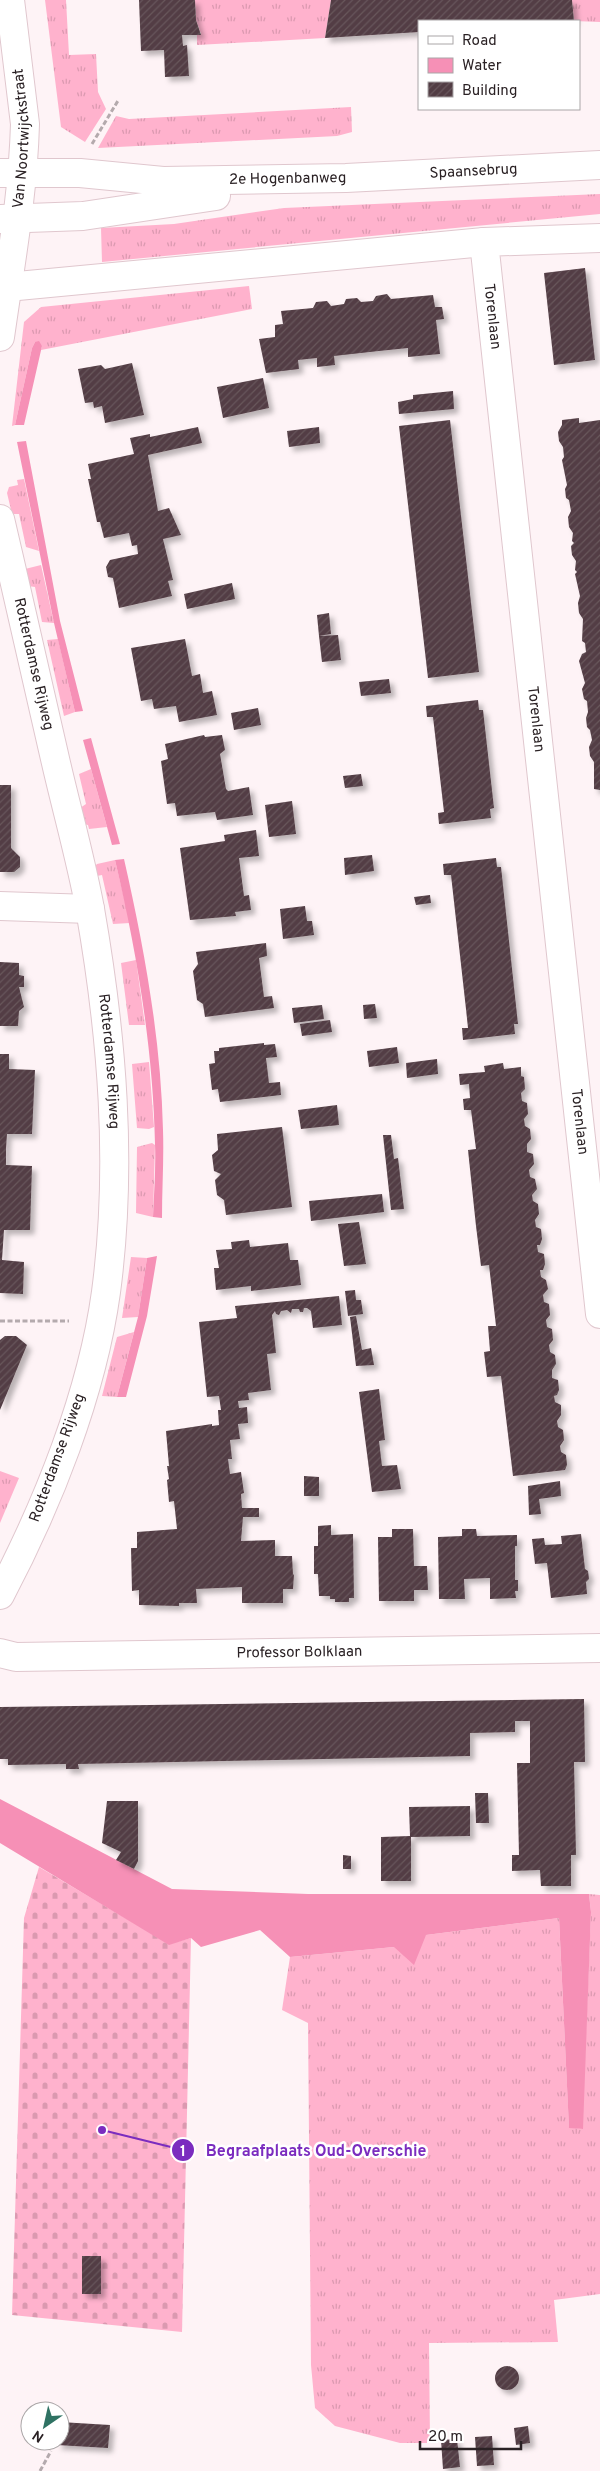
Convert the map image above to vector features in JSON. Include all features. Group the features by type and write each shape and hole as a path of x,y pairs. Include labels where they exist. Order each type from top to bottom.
{"street":[{"name":"Van Noortwijckstraat","path":"9,218 11,173 24,124 10,0"},
{"name":"Spaansebrug","path":"346,178 600,165"},
{"name":"2e Hogenbanweg","path":"11,173 80,173 163,181 346,178"},
{"name":"2e Hogenbanweg","path":"9,218 83,216 167,202 346,178"},
{"path":"0,337 7,287 9,218"},
{"path":"7,287 484,242 600,238"},
{"name":"Torenlaan","path":"484,242 600,1314"},
{"name":"Rotterdamse Rijweg","path":"0,519 90,908 111,1066 114,1113 113,1209 106,1291 100,1322 84,1388 60,1463 22,1552 0,1595"},
{"path":"0,906 90,908"},
{"name":"Professor Bolklaan","path":"0,1653 16,1657 600,1648"}],"path":[{"path":"84,145 91,145 119,99"},
{"path":"0,1321 100,1322"},
{"path":"40,2471 51,2451"}],"green space":[{"path":"45,0 66,0 69,55 96,54 98,92 106,109 85,142 61,127"},
{"path":"195,0 331,0 325,38 197,45 197,35 201,34 196,20"},
{"path":"572,0 600,0 600,22 574,20"},
{"path":"351,107 352,132 337,136 98,148 116,116 129,119"},
{"path":"600,194 600,214 102,262 101,228 174,224 284,208"},
{"path":"249,286 252,309 41,350 42,346 35,342 32,348 15,425 12,426 24,322 41,307"},
{"path":"24,479 39,551 26,547 19,514 12,514 7,493 9,487 18,485 17,480"},
{"path":"41,565 54,623 42,622 35,587 28,586 25,569"},
{"path":"58,639 75,712 64,716 47,640"},
{"path":"91,769 107,827 89,829 88,825 83,824 80,808 86,804 79,774"},
{"path":"115,860 130,923 113,924 102,875 97,876 93,868 97,864"},
{"path":"136,960 145,1025 129,1025 121,963"},
{"path":"149,1062 154,1127 149,1129 137,1128 132,1064"},
{"path":"152,1143 155,1145 153,1217 136,1213 137,1147"},
{"path":"131,1257 147,1258 138,1317 122,1318"},
{"path":"134,1332 117,1397 102,1396 117,1337"},
{"path":"0,1471 19,1478 0,1523"},
{"path":"39,1867 169,1944 191,1938 182,2332 12,2315 24,1918"},
{"path":"589,1894 600,1895 600,2294 554,2300 558,2342 429,2343 430,2443 400,2443 335,2426 315,2408 311,2365 308,2023 282,2010 290,1957 394,1947 426,1935 559,1918 569,2127 582,2129 591,1912"}],"water":[{"path":"39,341 42,346 24,425 15,425 32,348 35,342"},
{"path":"26,441 60,621 83,711 75,712 54,623 17,442"},
{"path":"91,738 120,844 112,845 83,740"},
{"path":"124,859 145,959 159,1062 163,1141 162,1218 153,1217 155,1171 154,1108 147,1036 137,965 115,860"},
{"path":"157,1256 147,1316 126,1397 117,1397 138,1317 147,1258"},
{"path":"0,1799 172,1889 308,1894 589,1894 591,1912 583,2129 569,2128 559,1918 426,1935 414,1965 394,1947 290,1957 260,1930 201,1947 191,1938 169,1945 0,1843"}],"building":[{"path":"139,0 195,0 196,20 201,35 182,35 183,46 187,45 189,76 165,77 164,50 141,51"},
{"path":"331,0 572,0 574,20 418,20 418,32 325,38"},
{"path":"585,268 595,360 554,365 544,273"},
{"path":"387,294 391,299 433,295 435,307 442,307 444,319 436,320 440,354 408,357 408,348 379,351 334,356 335,365 317,367 317,358 298,360 299,369 266,373 259,339 275,337 275,325 283,324 281,311 313,308 316,302 327,301 331,306 344,304 346,299 357,298 361,302 373,301 376,296"},
{"path":"132,363 144,415 105,423 102,406 94,408 93,402 85,403 78,369 101,365 105,369"},
{"path":"263,378 269,408 223,418 217,387"},
{"path":"453,391 454,409 399,414 398,402 413,399 413,395"},
{"path":"579,418 579,423 600,420 600,790 594,789 594,762 590,756 589,747 592,740 590,730 587,727 587,701 584,699 582,689 585,683 579,661 582,654 586,652 585,643 582,641 583,619 579,613 578,603 580,596 575,574 577,572 575,570 576,561 572,555 571,546 574,543 572,541 573,533 569,527 568,517 571,511 569,500 566,498 565,489 567,485 562,460 564,457 563,447 559,441 558,432 562,425 562,420"},
{"path":"450,420 479,672 428,678 399,426"},
{"path":"198,427 202,443 148,455 158,511 169,508 181,535 163,539 173,580 168,581 172,596 119,608 113,578 108,577 106,567 110,560 138,554 137,545 132,546 129,533 104,538 100,522 97,522 88,479 91,479 88,464 134,454 130,438 150,434 150,437"},
{"path":"319,427 320,443 289,447 287,431"},
{"path":"232,583 235,599 187,609 184,594"},
{"path":"329,613 331,634 319,636 317,615"},
{"path":"338,635 341,660 322,662 319,636"},
{"path":"185,639 192,676 200,674 203,693 212,691 217,715 179,722 176,706 154,709 152,699 141,701 131,648"},
{"path":"389,679 391,693 361,696 359,682"},
{"path":"478,700 479,710 483,710 494,808 490,809 491,818 439,824 438,813 444,812 433,717 427,717 426,706"},
{"path":"258,708 261,725 234,730 231,713"},
{"path":"204,735 205,737 222,735 225,750 220,754 226,789 228,791 249,787 253,815 217,820 215,812 177,816 175,803 167,804 161,761 168,759 165,744"},
{"path":"361,774 363,786 345,788 343,776"},
{"path":"0,785 11,785 11,848 20,857 20,867 14,872 0,872"},
{"path":"292,801 296,834 269,837 265,805"},
{"path":"256,830 259,856 239,858 244,896 249,895 251,910 235,912 236,916 190,920 180,848 225,841 224,835"},
{"path":"372,855 374,871 345,875 344,858"},
{"path":"496,858 497,867 501,867 518,1024 514,1024 515,1034 463,1040 462,1028 468,1028 451,875 444,875 443,864"},
{"path":"430,895 431,903 416,905 414,897"},
{"path":"305,906 307,921 312,921 314,935 283,939 280,909"},
{"path":"266,943 267,956 259,958 264,997 272,996 274,1008 205,1017 203,1004 197,1000 193,971 198,964 196,952"},
{"path":"0,962 19,963 19,975 24,976 24,987 19,987 24,1007 19,1011 18,1026 0,1026"},
{"path":"375,1004 377,1018 364,1019 363,1005"},
{"path":"322,1005 324,1019 294,1023 292,1008"},
{"path":"330,1020 332,1032 302,1036 300,1024"},
{"path":"264,1043 264,1045 275,1044 277,1057 266,1058 269,1083 280,1082 281,1095 220,1102 218,1089 212,1090 209,1064 215,1063 214,1051 219,1051 219,1048"},
{"path":"397,1047 399,1063 369,1067 367,1051"},
{"path":"0,1054 9,1054 9,1069 35,1070 32,1134 7,1134 6,1149 6,1165 32,1166 30,1230 4,1230 2,1260 24,1262 23,1294 0,1293"},
{"path":"437,1059 438,1074 407,1078 406,1063"},
{"path":"503,1063 504,1069 521,1067 521,1076 524,1077 525,1089 521,1093 522,1101 527,1103 528,1114 524,1119 525,1126 530,1129 531,1139 527,1144 527,1152 533,1154 534,1164 529,1170 530,1177 535,1179 537,1189 532,1195 533,1201 538,1204 539,1214 535,1220 536,1227 541,1229 542,1239 540,1245 537,1245 538,1252 544,1254 545,1264 543,1270 540,1270 541,1277 546,1280 548,1289 543,1295 544,1302 549,1304 550,1315 546,1320 547,1327 552,1329 553,1340 549,1345 550,1352 555,1355 556,1364 552,1370 552,1378 558,1380 559,1390 557,1395 554,1396 555,1402 561,1405 561,1415 557,1421 558,1427 563,1430 564,1440 560,1446 561,1452 566,1455 567,1465 565,1470 513,1476 501,1376 487,1377 484,1352 490,1351 488,1326 496,1326 489,1265 481,1266 476,1226 468,1150 476,1149 471,1110 464,1110 463,1099 470,1098 469,1084 460,1085 459,1074 485,1072 484,1066"},
{"path":"337,1105 339,1125 301,1129 298,1110"},
{"path":"282,1127 292,1207 226,1215 224,1200 217,1195 215,1180 221,1174 214,1171 212,1155 218,1150 217,1134"},
{"path":"383,1135 391,1135 394,1159 398,1158 404,1209 391,1210"},
{"path":"382,1194 384,1212 311,1221 309,1201"},
{"path":"359,1222 366,1264 344,1266 338,1224"},
{"path":"249,1240 250,1247 288,1243 290,1260 298,1260 301,1285 251,1291 251,1286 216,1290 214,1268 219,1268 216,1250 232,1249 231,1242"},
{"path":"355,1290 356,1300 361,1300 363,1314 348,1316 345,1291"},
{"path":"339,1296 342,1325 313,1328 311,1311 307,1308 304,1308 303,1312 300,1312 299,1309 292,1309 291,1313 287,1310 281,1311 279,1315 275,1311 272,1315 276,1353 267,1354 271,1390 248,1393 249,1400 238,1401 239,1408 247,1407 248,1423 238,1424 240,1439 230,1440 232,1459 228,1459 230,1474 241,1472 244,1493 241,1494 242,1508 259,1508 259,1517 243,1517 241,1541 275,1540 275,1556 292,1556 293,1589 283,1589 283,1603 242,1603 242,1587 196,1589 197,1603 179,1603 179,1606 139,1605 139,1590 132,1591 131,1548 137,1548 137,1532 177,1529 174,1501 169,1502 167,1466 169,1466 166,1431 212,1424 212,1426 219,1425 218,1410 221,1410 219,1396 207,1397 199,1322 237,1318 235,1306"},
{"path":"356,1316 362,1350 371,1348 374,1365 356,1366 350,1317"},
{"path":"5,1336 16,1336 27,1345 0,1410 0,1340"},
{"path":"379,1389 385,1440 379,1441 382,1466 397,1465 401,1489 372,1492 359,1392"},
{"path":"304,1476 319,1477 319,1496 304,1496"},
{"path":"560,1481 561,1496 539,1499 541,1514 529,1515 528,1486"},
{"path":"331,1525 331,1535 353,1534 354,1598 349,1598 349,1602 335,1602 335,1599 330,1599 330,1596 319,1596 318,1574 314,1574 314,1546 318,1546 318,1526"},
{"path":"392,1529 413,1529 414,1566 427,1566 428,1590 414,1590 414,1601 379,1601 378,1537 392,1537"},
{"path":"462,1529 476,1529 477,1536 517,1535 517,1546 515,1546 515,1580 518,1580 518,1591 515,1591 516,1598 490,1599 490,1578 464,1579 465,1599 439,1599 438,1537 462,1536"},
{"path":"581,1534 585,1569 588,1571 589,1579 586,1582 587,1594 551,1598 547,1563 535,1564 532,1539 544,1538 545,1545 562,1544 561,1536"},
{"path":"584,1699 585,1762 574,1762 576,1855 571,1855 571,1886 541,1886 540,1870 512,1871 512,1855 519,1855 517,1763 530,1763 530,1721 515,1721 515,1732 470,1733 470,1756 78,1764 79,1769 66,1769 66,1764 8,1765 8,1759 0,1759 0,1707"},
{"path":"475,1793 488,1793 489,1823 476,1823"},
{"path":"107,1801 138,1801 138,1861 134,1869 116,1860 121,1852 102,1843"},
{"path":"470,1806 470,1836 411,1837 411,1881 381,1881 381,1837 410,1836 409,1807"},
{"path":"343,1855 351,1856 351,1869 343,1869"},
{"path":"82,2256 101,2256 101,2294 82,2294"},
{"path":"507,2366 512,2367 518,2373 518,2383 512,2389 507,2390 502,2389 496,2383 495,2378 496,2373 502,2367"},
{"path":"70,2423 110,2425 108,2448 70,2446"},
{"path":"528,2426 530,2443 516,2445 514,2428"},
{"path":"492,2436 494,2465 477,2466 475,2437"},
{"path":"457,2439 460,2467 443,2469 441,2440"}],"place":[{"name":"Begraafplaats Oud-Overschie","path":"102,2130"}]}
